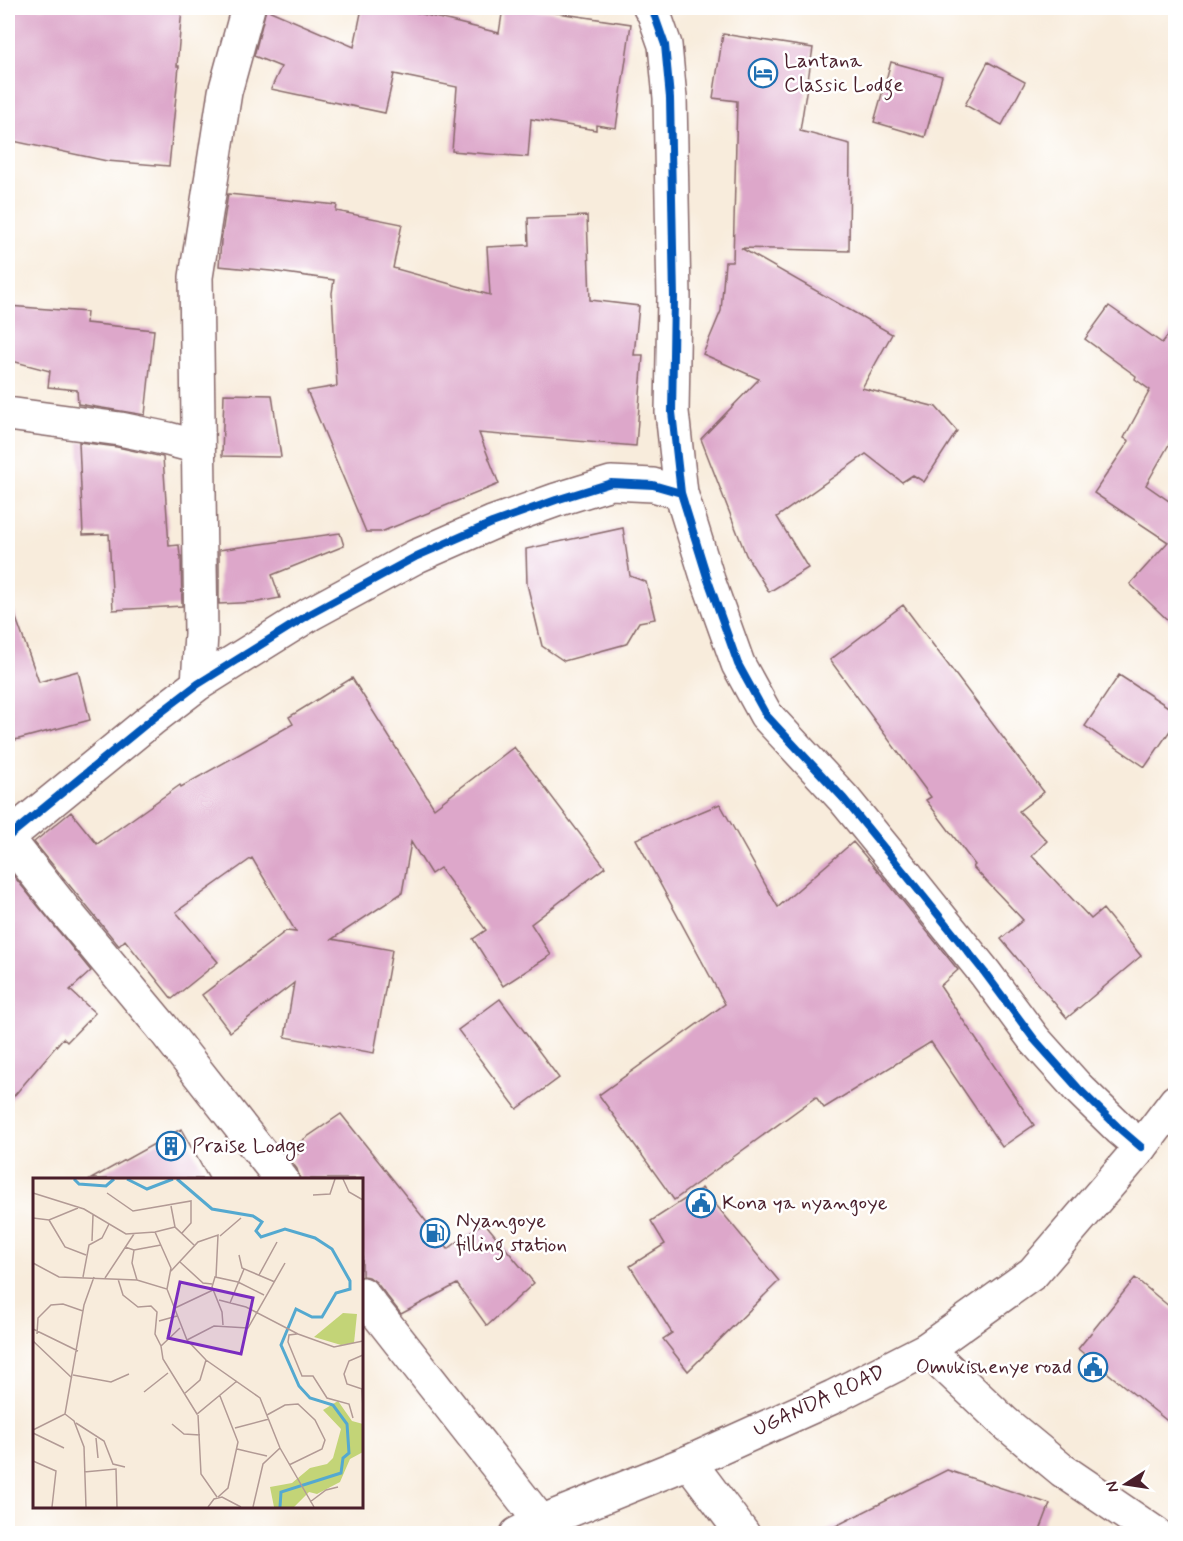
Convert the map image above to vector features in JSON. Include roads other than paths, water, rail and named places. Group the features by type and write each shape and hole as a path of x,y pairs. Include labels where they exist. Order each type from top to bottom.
{"street":[{"path":"198,684 201,634 196,277 225,92 248,8"},
{"path":"650,8 665,45 670,98 674,298 672,412 681,493 708,580 738,664 766,715 844,799 985,973 1034,1039 1078,1088 1142,1147"},
{"path":"8,414 120,429 198,447"},
{"path":"281,1178 8,838 198,684 310,614 417,556 492,523 611,483 653,485 681,493"},
{"name":"UGANDA ROAD","path":"529,1528 689,1462 833,1397 927,1349 1033,1273 1142,1147 1176,1101"},
{"path":"363,1295 529,1528"},
{"path":"927,1349 1004,1422 1062,1470 1156,1533"},
{"path":"689,1462 743,1533"}],"place":[{"name":"Lantana Classic Lodge","path":"763,73"},
{"name":"Praise Lodge","path":"171,1146"},
{"name":"Kona ya nyangoye","path":"701,1203"},
{"name":"Nyangoye filling station","path":"435,1233"},
{"name":"Omukishenye road","path":"1093,1367"}]}
